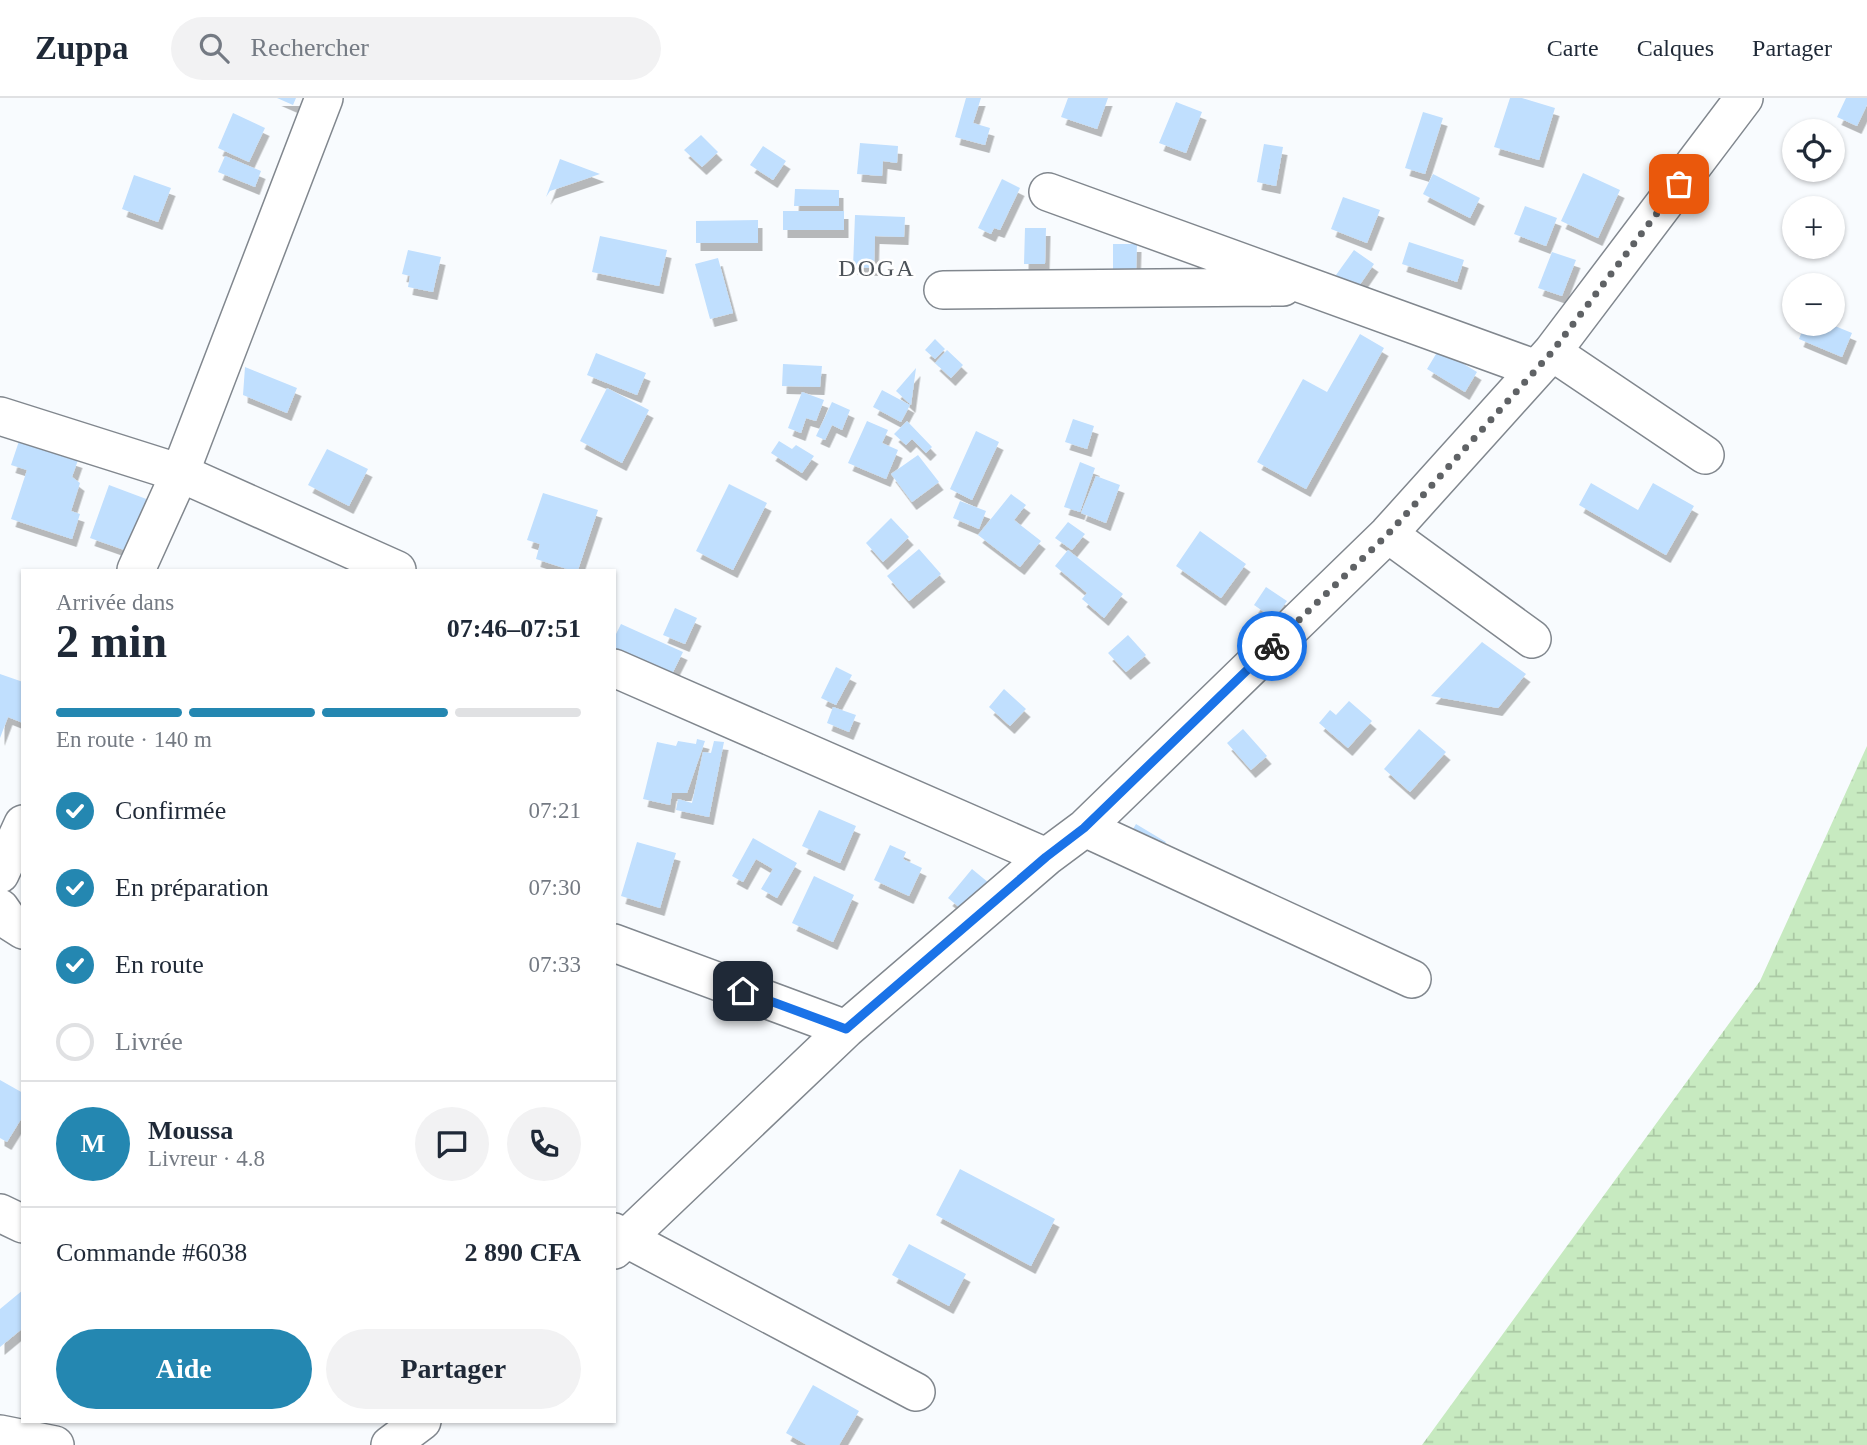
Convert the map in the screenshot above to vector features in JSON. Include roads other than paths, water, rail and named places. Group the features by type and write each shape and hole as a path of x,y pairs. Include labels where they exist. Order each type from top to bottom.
{"street":[{"path":"136,569 180,473 324,98"},
{"path":"916,1392 619,1240 846,1029 1046,857 1084,828 1388,534 1544,360 1744,98"},
{"path":"1048,192 1308,286 1544,360 1705,455"},
{"path":"943,290 1308,286"},
{"path":"0,416 180,473 395,569"},
{"path":"1388,534 1532,639"},
{"path":"616,669 1046,857"},
{"path":"0,874 21,828"},
{"path":"1084,828 1412,979"},
{"path":"0,908 9,920 21,929"},
{"path":"616,944 846,1029"},
{"path":"0,1213 21,1223"},
{"path":"390,1445 419,1423"},
{"path":"0,1434 55,1445"}],"district":[{"name":"DOGA","path":"877,268"}]}
